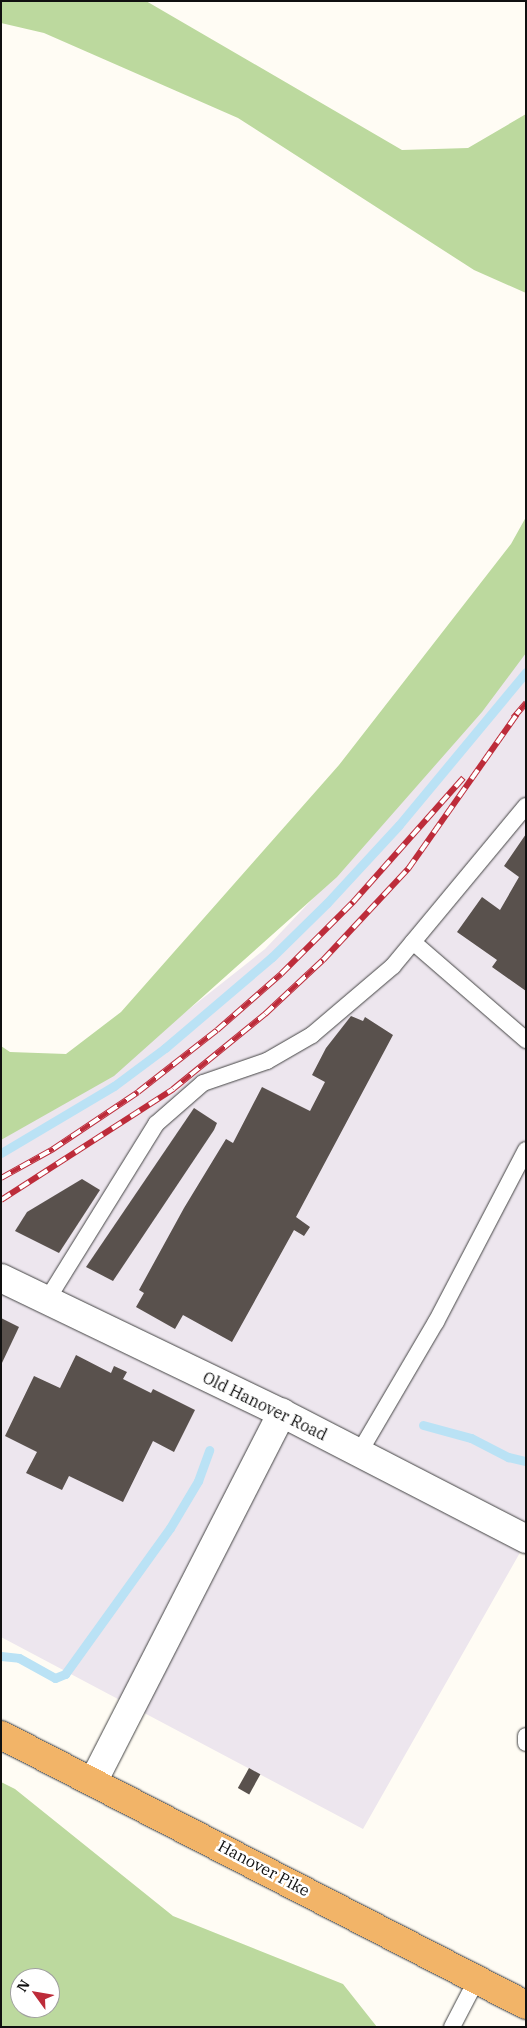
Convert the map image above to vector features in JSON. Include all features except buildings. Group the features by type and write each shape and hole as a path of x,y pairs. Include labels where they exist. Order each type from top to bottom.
{"highway":[{"name":"Hanover Pike","path":"1,1735 526,2005"}],"street":[{"name":"Old Hanover Road","path":"1,1278 282,1413 526,1539"},
{"path":"93,1782 282,1413"}],"lane":[{"path":"47,1300 156,1124 203,1083 267,1061 312,1035 393,966 526,806"},
{"path":"413,942 526,1040"},
{"path":"359,1453 436,1322 526,1150"},
{"path":"526,1736 526,1743"},
{"path":"452,2027 477,1979"}],"shaded area":[{"path":"526,649 526,1542 363,1829 1,1637 1,1140 145,1044 265,949 361,848"}],"green space":[{"path":"1,1 146,1 402,150 468,148 526,114 526,293 474,270 238,118 44,33 1,23"},
{"path":"526,517 526,653 482,712 337,877 114,1076 1,1140 1,1046 10,1052 66,1054 121,1012 339,765 511,544"},
{"path":"1,1782 15,1789 173,1916 343,1984 377,2027 1,2027"}],"waterway":[{"path":"1,1153 114,1086 165,1048 272,957 327,903 399,825 526,672"},
{"path":"423,1425 471,1438 508,1457 526,1461"},
{"path":"1,1656 19,1658 55,1678 65,1674 170,1528 198,1481 209,1450"}],"railway":[{"path":"513,718 526,703"},
{"path":"1,1200 173,1089 265,1014 323,960 408,869 517,714"},
{"path":"1,1178 53,1149 138,1092 217,1030 281,974 353,902 463,778"}]}
